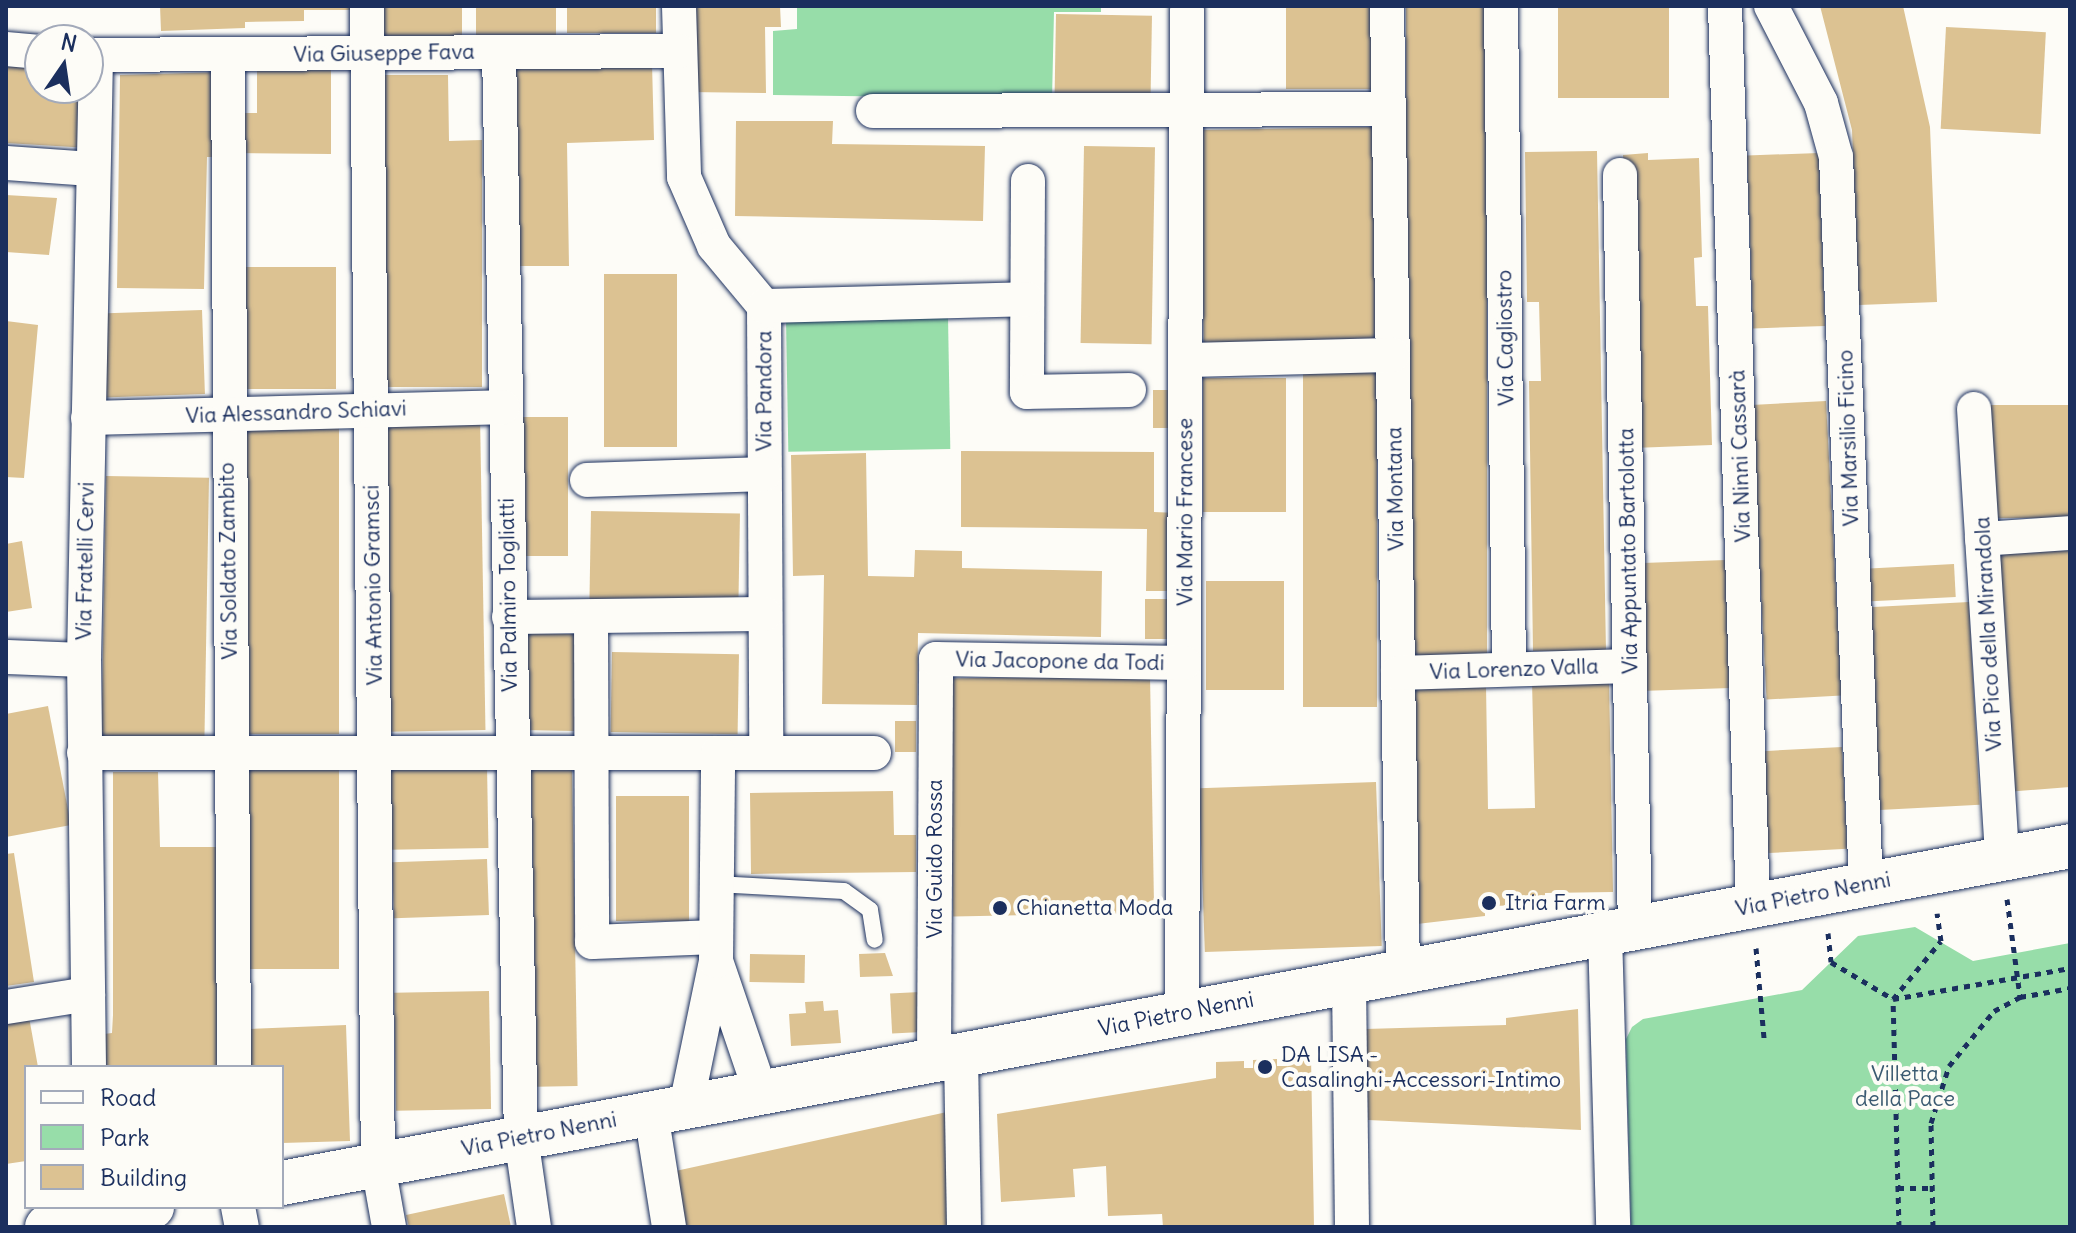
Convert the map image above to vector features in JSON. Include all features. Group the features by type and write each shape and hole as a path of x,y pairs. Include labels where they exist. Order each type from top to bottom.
{"main road":[{"name":"Via Pietro Nenni","path":"284,1183 2070,846"},
{"path":"47,1227 140,1209"}],"street":[{"name":"Via Antonio Gramsci","path":"367,6 378,1165 389,1227"},
{"name":"Via Pandora","path":"679,6 684,177 714,246 764,306 766,753"},
{"name":"Via Montana","path":"1387,6 1403,971"},
{"name":"Via Cagliostro","path":"1501,6 1509,669"},
{"name":"Via Ninni Cassarà","path":"1725,6 1753,906"},
{"name":"Via Marsilio Ficino","path":"1771,6 1821,103 1836,157 1866,884"},
{"name":"Via Mario Francese","path":"1182,1013 1187,10"},
{"name":"Via Giuseppe Fava","path":"104,56 679,51"},
{"name":"Via Palmiro Togliatti","path":"499,52 503,407 521,1137 534,1227"},
{"name":"Via Soldato Zambito","path":"228,54 227,414 234,1065"},
{"name":"Via Fratelli Cervi","path":"89,1065 84,660 92,104"},
{"path":"873,111 1389,109"},
{"path":"6,163 92,169"},
{"name":"Via Appuntato Bartolotta","path":"1613,1227 1630,666 1620,175"},
{"path":"1028,181 1027,392 1129,390"},
{"path":"764,306 1027,299"},
{"path":"1186,360 1393,355"},
{"name":"Via Alessandro Schiavi","path":"88,418 503,407"},
{"name":"Via Pico della Mirandola","path":"1974,409 2002,859"},
{"path":"587,480 764,474"},
{"path":"1982,539 2070,533"},
{"path":"509,617 765,614"},
{"path":"591,617 592,942 716,949"},
{"path":"6,657 84,660"},
{"name":"Via Jacopone da Todi","path":"936,659 1184,663"},
{"name":"Via Guido Rossa","path":"936,659 948,1057 964,1227"},
{"name":"Via Lorenzo Valla","path":"1398,673 1630,666"},
{"path":"84,753 874,753"},
{"path":"669,1227 668,1110 716,949 718,753"},
{"path":"716,949 761,1093"},
{"path":"1349,982 1352,1227"},
{"path":"6,1007 88,994"}],"lane":[{"path":"716,884 844,891 870,910 875,940"}],"path":[{"path":"2002,859 2020,997"},
{"path":"1899,1227 1893,999 1941,941"},
{"path":"1831,962 1893,999 2070,968"},
{"path":"1933,1227 1931,1123 1943,1079 1973,1030 2020,997 2070,988"},
{"path":"1760,998 1764,1038"},
{"path":"1898,1188 1932,1188"}],"green space":[{"path":"797,6 1101,6 1101,12 1054,12 1052,99 773,95 773,31 797,29"},
{"path":"948,317 950,449 788,452 786,320"},
{"name":"Villetta della Pace","path":"1915,927 1973,961 2070,943 2070,1227 1631,1227 1626,1039 1632,1027 1643,1019 1802,990 1858,936"}],"building":[{"path":"160,6 358,6 358,10 304,10 304,21 245,22 245,28 161,31"},
{"path":"377,6 462,6 462,41 377,41"},
{"path":"476,6 556,6 556,36 476,36"},
{"path":"567,6 656,6 656,33 567,33"},
{"path":"687,6 780,6 781,27 765,27 766,93 688,92"},
{"path":"1286,6 1373,6 1373,89 1286,89"},
{"path":"1406,6 1487,6 1487,658 1406,658"},
{"path":"1558,6 1669,6 1669,98 1558,98"},
{"path":"1820,6 1903,6 1930,127 1937,302 1859,305 1852,130"},
{"path":"1056,14 1152,16 1151,99 1055,97"},
{"path":"1946,27 2046,32 2041,134 1941,129"},
{"path":"652,63 654,140 567,143 569,266 518,266 515,64"},
{"path":"6,66 24,67 24,104 90,104 89,148 6,143"},
{"path":"257,68 331,69 331,154 234,153 235,113 257,113"},
{"path":"223,72 222,157 207,157 204,289 117,288 120,75"},
{"path":"379,75 448,75 449,141 482,140 482,387 382,387"},
{"path":"736,121 833,121 832,144 985,146 983,221 735,216"},
{"path":"1374,127 1378,340 1204,343 1200,130"},
{"path":"1084,146 1155,147 1152,344 1081,343"},
{"path":"1597,151 1606,651 1533,651 1529,381 1541,381 1539,302 1527,302 1525,152"},
{"path":"1648,153 1648,160 1699,158 1702,257 1694,258 1696,306 1708,306 1712,445 1633,448 1623,155"},
{"path":"1819,153 1825,326 1753,328 1747,156"},
{"path":"6,195 57,198 49,255 6,252"},
{"path":"236,267 336,267 336,389 236,389"},
{"path":"604,274 677,274 677,447 604,447"},
{"path":"202,310 205,394 103,398 100,314"},
{"path":"6,321 38,325 24,478 6,477"},
{"path":"1303,369 1377,369 1377,707 1303,707"},
{"path":"1203,378 1286,378 1286,512 1203,512"},
{"path":"1153,390 1178,390 1178,428 1153,428"},
{"path":"1826,401 1841,696 1767,700 1751,405"},
{"path":"1980,405 2070,405 2070,518 1980,518"},
{"path":"480,416 485,730 389,732 384,418"},
{"path":"518,417 568,417 568,556 518,556"},
{"path":"240,421 339,421 339,734 240,734"},
{"path":"961,451 1154,452 1154,512 1178,513 1178,591 1146,591 1147,529 961,527"},
{"path":"866,453 868,576 914,577 915,550 962,551 962,568 1102,571 1101,637 918,633 917,705 822,704 824,575 793,576 791,455"},
{"path":"106,476 209,478 204,739 101,737"},
{"path":"591,511 740,514 738,603 589,600"},
{"path":"22,541 32,608 6,612 6,544"},
{"path":"2070,543 2070,787 2006,792 1988,549"},
{"path":"1726,560 1730,688 1641,691 1636,563"},
{"path":"1954,564 1956,597 1867,602 1865,569"},
{"path":"1206,581 1284,581 1284,690 1206,690"},
{"path":"1145,599 1171,599 1171,639 1145,639"},
{"path":"1969,602 1980,805 1875,810 1864,607"},
{"path":"524,633 576,634 574,731 522,730"},
{"path":"612,652 739,654 738,734 611,732"},
{"path":"1150,675 1154,913 953,916 949,679"},
{"path":"1609,680 1613,892 1545,893 1545,905 1485,906 1485,916 1417,924 1413,686 1486,685 1488,809 1535,808 1532,681"},
{"path":"48,706 71,825 6,837 6,714"},
{"path":"895,721 916,721 916,752 895,752"},
{"path":"1842,747 1847,849 1768,853 1763,751"},
{"path":"249,764 339,764 339,969 249,969"},
{"path":"487,765 488,848 389,850 388,767"},
{"path":"572,768 578,1086 537,1087 531,769"},
{"path":"113,772 158,772 160,847 217,847 219,1065 104,1065 104,1034 112,1033"},
{"path":"1376,782 1382,946 1205,952 1199,788"},
{"path":"893,791 894,835 916,835 916,872 751,874 750,793"},
{"path":"616,796 689,796 689,921 616,921"},
{"path":"14,853 34,982 6,986 6,854"},
{"path":"487,859 489,915 394,918 392,862"},
{"path":"885,953 893,976 860,977 859,954"},
{"path":"750,954 805,955 805,983 750,982"},
{"path":"489,991 491,1109 396,1111 394,993"},
{"path":"920,992 922,1032 892,1034 890,994"},
{"path":"823,1001 824,1011 838,1010 841,1043 791,1046 789,1014 806,1013 805,1002"},
{"path":"1578,1009 1581,1130 1368,1120 1365,1029 1506,1025 1506,1018"},
{"path":"29,1017 38,1065 24,1065 24,1161 6,1164 6,1021"},
{"path":"346,1025 350,1141 284,1143 284,1065 250,1065 249,1029"},
{"path":"1311,1057 1314,1227 1163,1227 1162,1214 1108,1216 1106,1166 1073,1169 1075,1197 1001,1202 997,1114 1216,1078 1216,1062 1244,1061 1244,1068 1253,1068 1253,1060 1277,1059 1277,1066 1286,1066 1286,1059"},
{"path":"947,1112 947,1227 683,1227 671,1172"},
{"path":"504,1194 511,1227 409,1227 406,1215"}],"place":[{"name":"Itria Farm","path":"1489,903"},
{"name":"Chianetta Moda","path":"1000,908"},
{"name":"DA LISA - Casalinghi-Accessori-Intimo","path":"1265,1067"}]}
